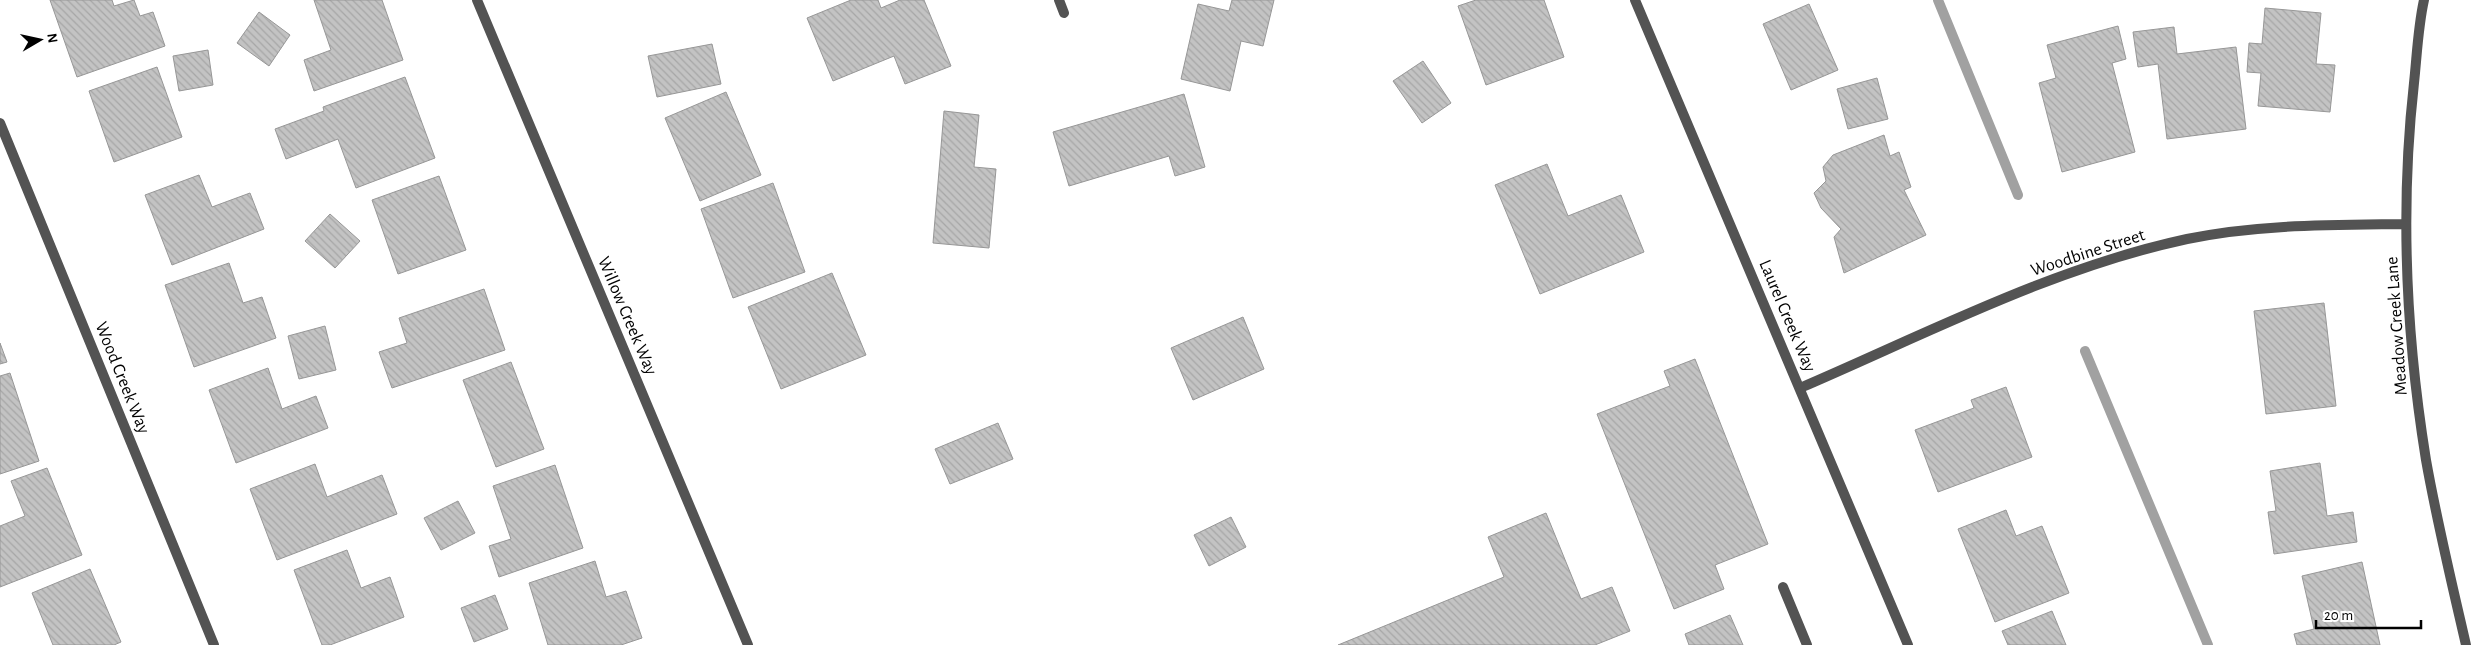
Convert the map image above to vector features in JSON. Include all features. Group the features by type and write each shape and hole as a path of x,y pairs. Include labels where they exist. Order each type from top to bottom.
{"street":[{"name":"Willow Creek Way","path":"477,0 748,645"},
{"path":"1059,0 1064,13"},
{"name":"Laurel Creek Way","path":"1635,0 1908,645"},
{"name":"Meadow Creek Lane","path":"2424,0 2410,120 2406,224 2412,357 2426,460 2466,645"},
{"name":"Wood Creek Way","path":"0,123 214,645"},
{"name":"Woodbine Street","path":"1800,388 2018,294 2120,256 2188,239 2270,227 2406,224"},
{"path":"1783,587 1807,645"}],"building":[{"path":"50,0 112,0 114,6 134,0 140,16 153,12 165,46 77,77"},
{"path":"314,0 382,0 403,60 314,91 304,60 331,50"},
{"path":"851,0 878,0 881,8 900,0 924,0 951,66 905,84 894,56 833,81 807,18"},
{"path":"1232,0 1274,0 1263,46 1241,41 1230,91 1181,79 1198,4 1229,11"},
{"path":"1476,0 1544,0 1564,57 1486,85 1458,6"},
{"path":"1809,4 1838,70 1791,90 1763,24"},
{"path":"2265,8 2321,13 2316,64 2335,65 2330,112 2258,106 2261,73 2247,72 2249,43 2262,44"},
{"path":"259,12 290,35 269,66 237,43"},
{"path":"2118,26 2126,59 2112,63 2135,152 2062,172 2039,83 2056,78 2047,45"},
{"path":"2174,27 2177,54 2236,47 2246,129 2167,139 2158,64 2138,67 2133,32"},
{"path":"712,44 721,84 657,97 648,56"},
{"path":"208,50 213,85 179,91 173,56"},
{"path":"1423,61 1451,103 1422,123 1393,81"},
{"path":"157,67 182,137 114,162 89,91"},
{"path":"405,77 435,158 356,188 338,139 286,159 275,129 324,111 323,107"},
{"path":"1877,78 1888,119 1848,129 1837,89"},
{"path":"726,92 761,175 700,201 665,118"},
{"path":"1184,94 1205,167 1175,176 1169,156 1069,186 1053,132"},
{"path":"944,111 979,115 974,167 996,169 989,248 933,243"},
{"path":"1884,135 1890,156 1899,152 1911,187 1904,190 1926,235 1844,273 1834,237 1841,229 1821,208 1814,193 1826,181 1823,167 1833,155"},
{"path":"1547,164 1568,216 1621,195 1644,252 1540,294 1495,185"},
{"path":"199,175 212,207 250,193 264,229 172,265 145,195"},
{"path":"439,176 466,250 398,274 372,200"},
{"path":"773,183 805,272 733,298 701,209"},
{"path":"330,214 360,241 335,268 305,241"},
{"path":"229,263 243,303 262,297 276,338 194,367 165,285"},
{"path":"832,273 866,355 781,389 748,307"},
{"path":"484,289 505,350 392,388 379,352 407,343 399,318"},
{"path":"2324,303 2336,406 2266,414 2254,311"},
{"path":"1243,317 1264,369 1193,400 1171,348"},
{"path":"325,326 336,370 299,379 288,336"},
{"path":"0,343 7,362 0,364"},
{"path":"1695,359 1768,544 1715,565 1724,589 1674,609 1597,414 1670,386 1664,371"},
{"path":"511,362 544,449 496,467 463,380"},
{"path":"268,368 282,409 316,396 328,428 236,463 209,390"},
{"path":"10,373 39,461 0,474 0,376"},
{"path":"2006,387 2032,457 1938,492 1915,430 1974,408 1971,400"},
{"path":"998,423 1013,459 950,484 935,449"},
{"path":"2320,463 2327,516 2353,512 2357,542 2274,554 2268,512 2276,511 2270,471"},
{"path":"315,464 327,497 382,475 397,514 277,560 250,489"},
{"path":"555,465 583,548 499,577 489,546 511,539 493,486"},
{"path":"47,468 82,555 0,587 0,526 25,516 11,481"},
{"path":"458,501 475,533 441,550 424,518"},
{"path":"2006,510 2016,536 2042,526 2069,593 1995,622 1958,529"},
{"path":"1546,513 1581,599 1612,587 1630,631 1595,645 1338,645 1504,577 1488,537"},
{"path":"1231,517 1246,547 1209,566 1194,535"},
{"path":"347,550 361,588 390,577 404,617 330,645 322,645 294,570"},
{"path":"595,561 606,597 626,591 642,638 621,645 548,645 529,583"},
{"path":"2362,562 2380,645 2297,645 2294,634 2314,629 2302,576"},
{"path":"90,569 121,642 114,645 53,645 32,593"},
{"path":"495,595 508,629 474,642 461,608"},
{"path":"2052,611 2066,645 2008,645 2002,631"},
{"path":"1730,615 1743,645 1689,645 1685,634"}],"waterway":[{"path":"1938,0 2018,195"},
{"path":"2085,351 2208,645"}]}
